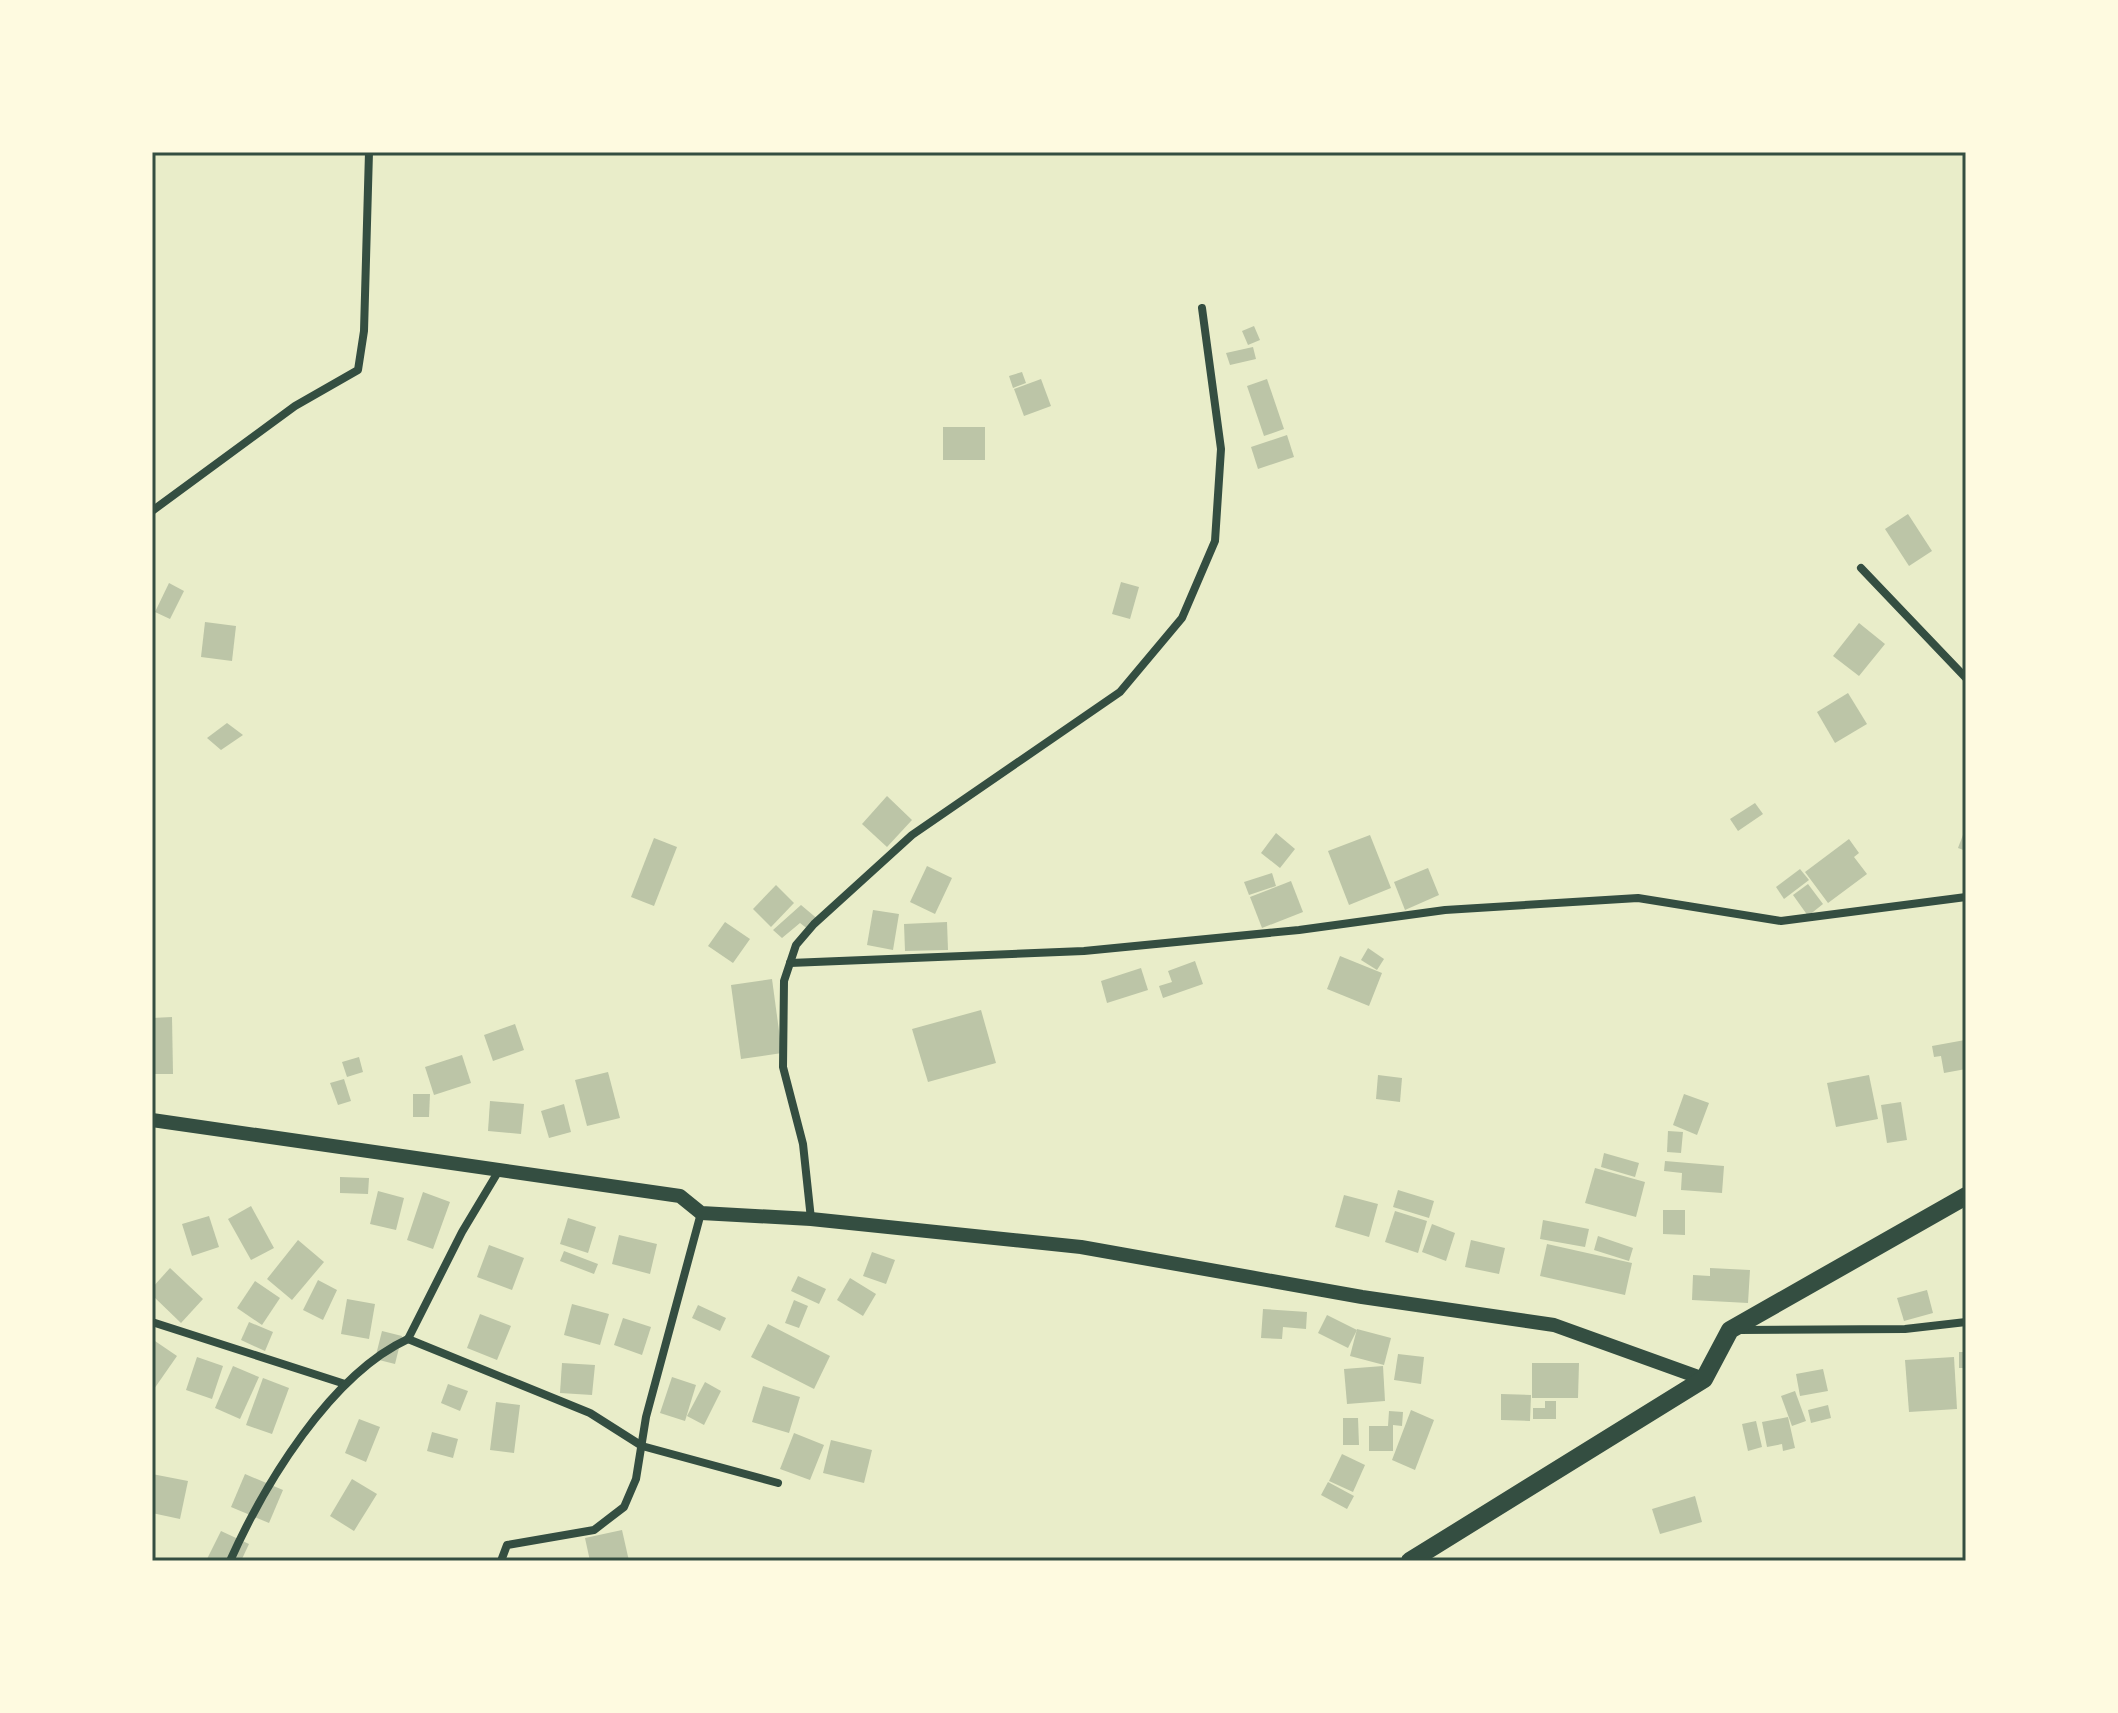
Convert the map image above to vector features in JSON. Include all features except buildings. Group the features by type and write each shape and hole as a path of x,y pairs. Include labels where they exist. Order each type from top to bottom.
{"highway":[{"path":"1410,1561 1704,1379 1730,1330 1966,1196"}],"street":[{"path":"152,511 295,406 358,370 364,331 369,152"},
{"path":"811,1219 803,1144 783,1067 784,981 796,945 814,924 912,835 1120,692 1182,618 1215,541 1221,449 1202,308"},
{"path":"1861,568 1966,678"},
{"path":"790,963 1084,951 1299,930 1445,910 1638,898 1781,921 1966,897"},
{"path":"152,1120 680,1196 701,1213 811,1219 1081,1247 1362,1297 1554,1325 1704,1379"},
{"path":"230,1561 275,1478 320,1410 345,1384 408,1339 462,1232 498,1172"},
{"path":"501,1561 507,1545 594,1530 624,1507 636,1479 646,1417 701,1213"},
{"path":"152,1322 345,1384"},
{"path":"1730,1330 1905,1329 1966,1322"},
{"path":"408,1339 590,1413 642,1446 778,1483"}]}
